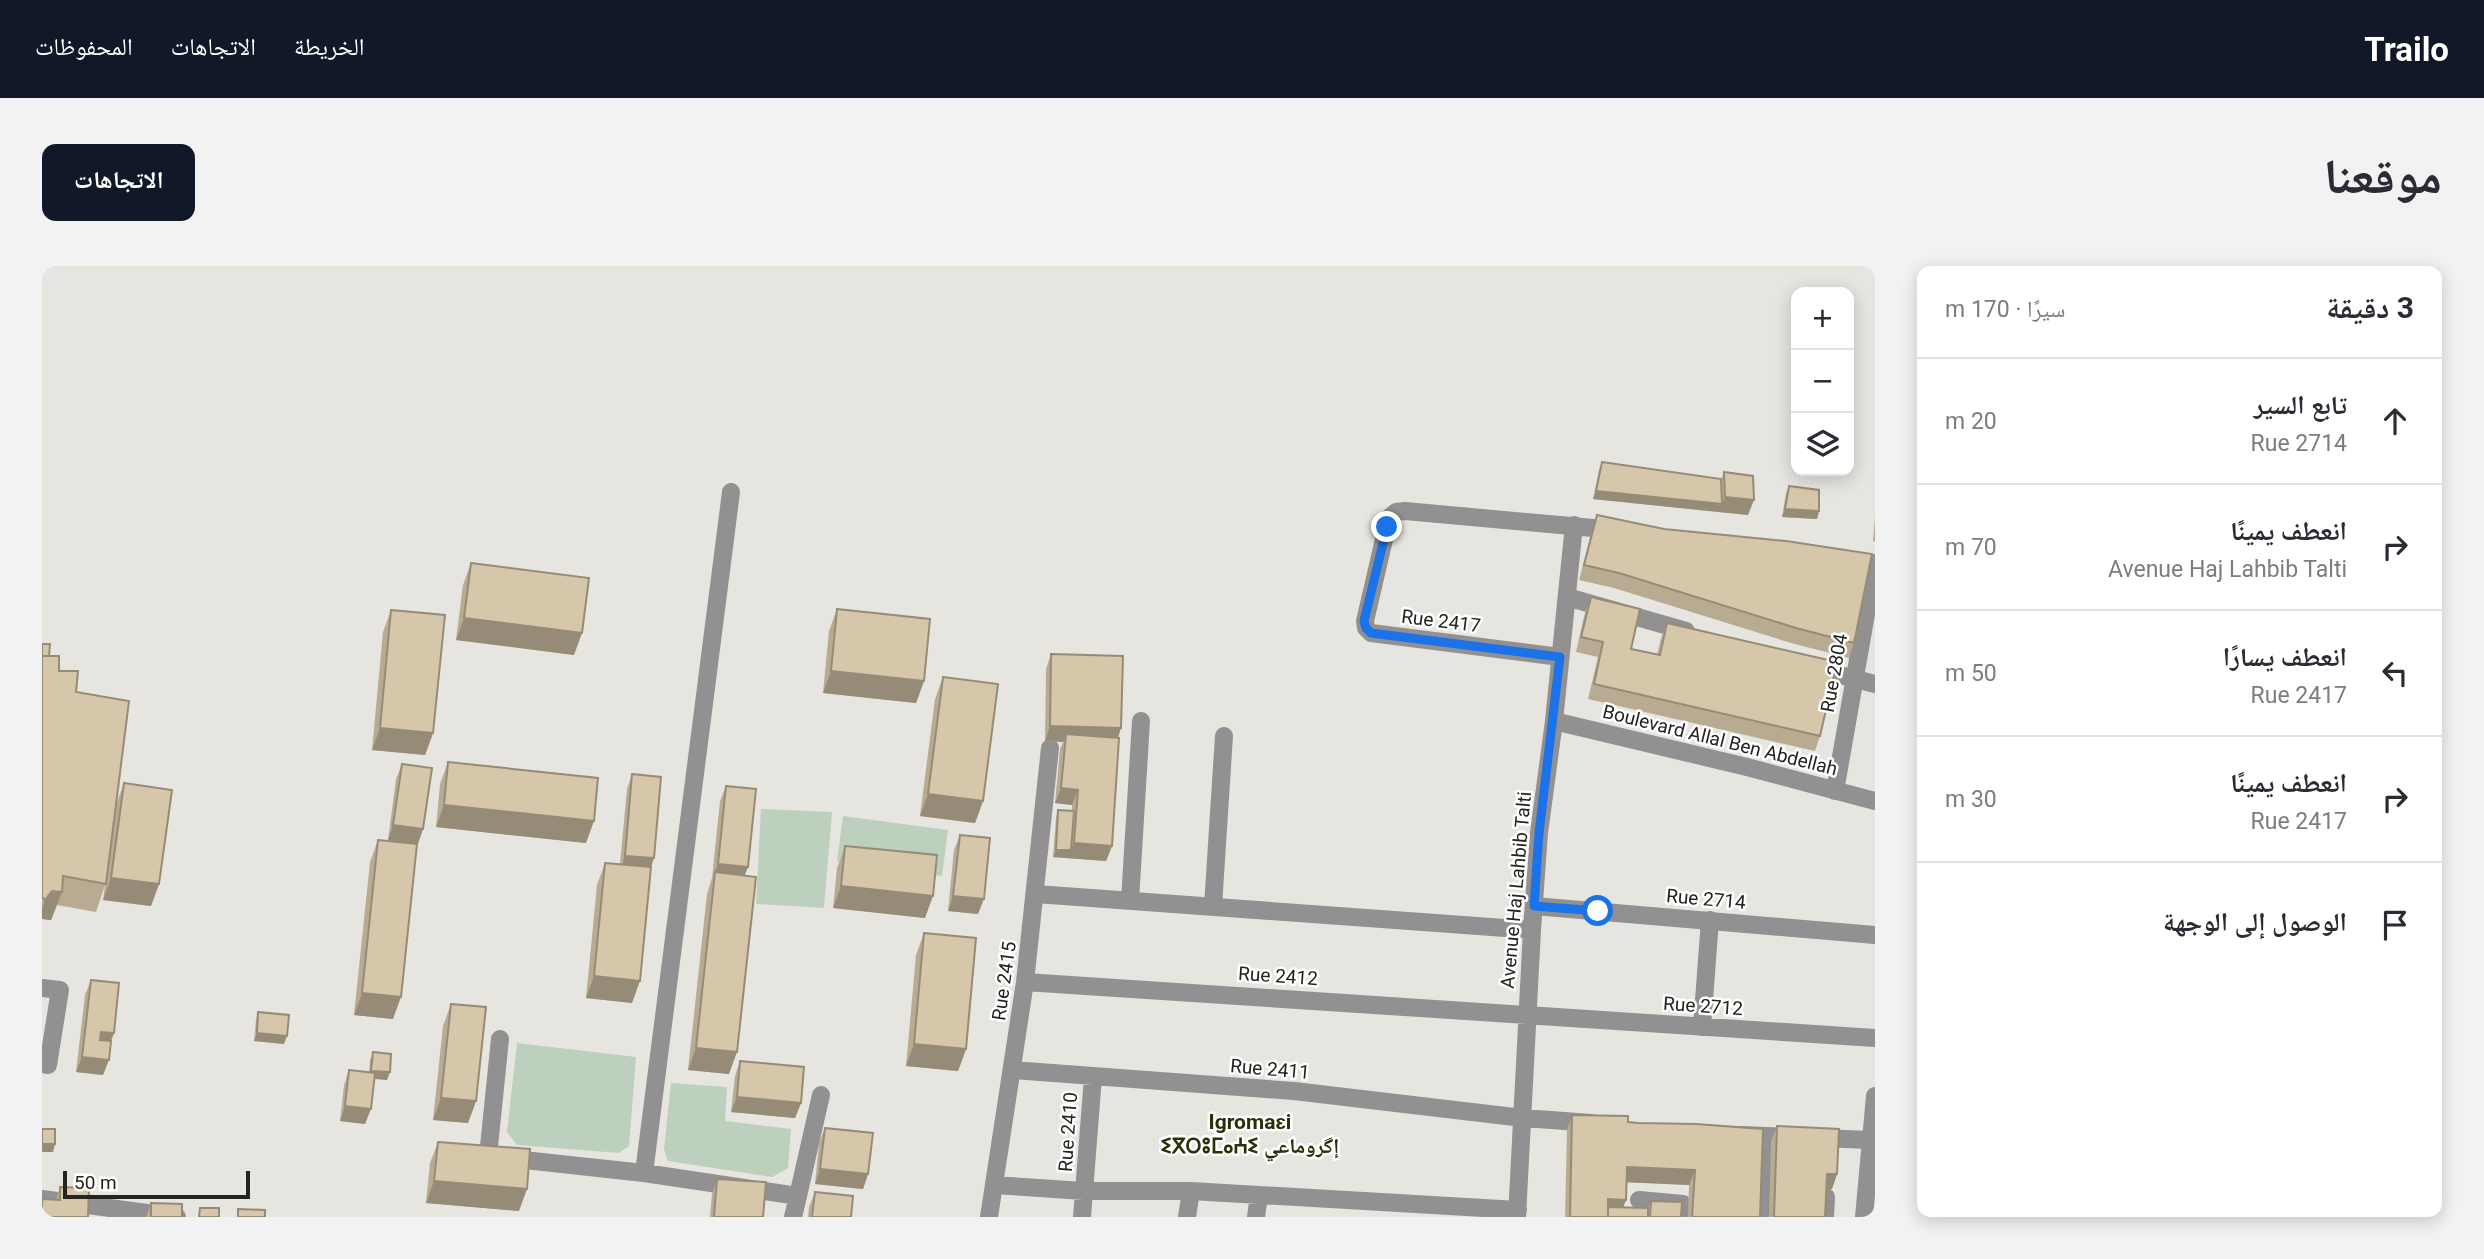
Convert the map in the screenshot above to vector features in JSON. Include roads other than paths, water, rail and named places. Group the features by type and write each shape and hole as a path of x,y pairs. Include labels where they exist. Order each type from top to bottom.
{"street":[{"path":"645,1173 731,492"},
{"name":"Rue 2417","path":"1560,657 1378,635 1366,628 1364,621 1389,518 1396,512 1574,526"},
{"path":"1574,526 1627,532"},
{"name":"Avenue Haj Lahbib Talti","path":"1518,1213 1539,833 1554,721 1574,526"},
{"name":"Rue 2804","path":"1835,791 1855,679 1871,563"},
{"path":"1567,597 1702,635"},
{"path":"1795,663 1875,684"},
{"path":"1130,900 1141,721"},
{"name":"Boulevard Allal Ben Abdellah","path":"1554,721 1875,801"},
{"path":"1213,906 1224,736"},
{"name":"Rue 2415","path":"989,1217 1025,982 1050,748"},
{"path":"1036,894 1532,930"},
{"name":"Rue 2714","path":"1534,906 1875,934"},
{"path":"1702,1027 1710,920"},
{"name":"Rue 2412","path":"1025,982 1527,1014"},
{"path":"42,988 60,990 48,1065 42,1064"},
{"name":"Rue 2712","path":"1527,1014 1875,1038"},
{"path":"500,1038 488,1156 645,1173 798,1196"},
{"name":"Rue 2411","path":"1013,1070 1293,1091 1524,1118 1603,1124"},
{"name":"Rue 2410","path":"1082,1217 1093,1077"},
{"path":"793,1217 821,1095"},
{"path":"1864,1217 1875,1096"},
{"path":"1723,1134 1870,1140"},
{"path":"1762,1217 1763,1137"},
{"path":"994,1185 1084,1191 1191,1191 1518,1213"},
{"path":"1187,1217 1191,1191"},
{"path":"1256,1217 1259,1195"},
{"path":"1825,1217 1826,1197"},
{"path":"42,1199 128,1214 177,1217"},
{"path":"1639,1200 1683,1204 1681,1217"}],"district":[{"name":"Igromaɛi ⵉⴳⵔⵓⵎⴰⵄⵉ إگروماعي","path":"1250,1134"}]}
